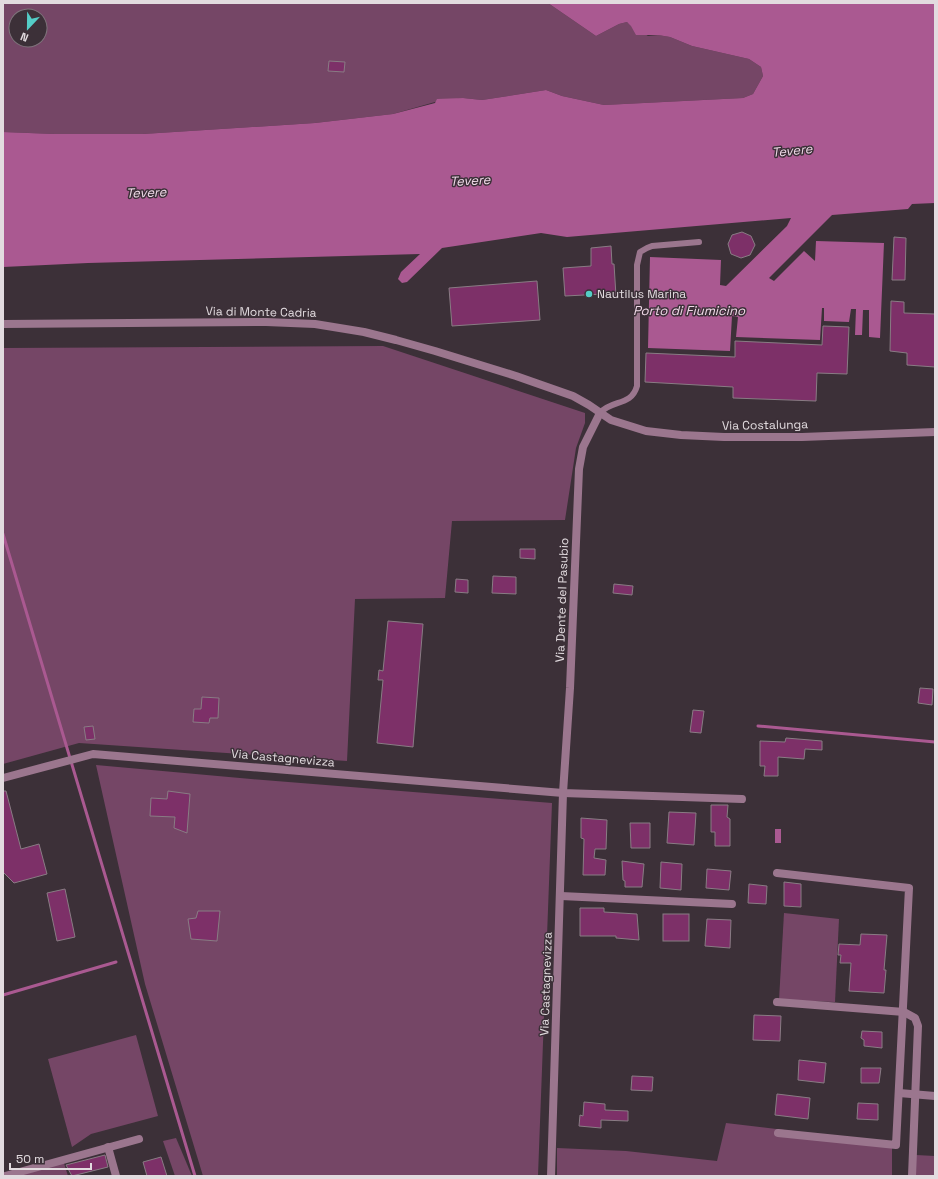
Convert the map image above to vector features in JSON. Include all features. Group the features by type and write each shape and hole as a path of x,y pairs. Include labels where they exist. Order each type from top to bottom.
{"street":[{"name":"Via di Monte Cadria","path":"3,324 273,322 327,325 364,332 403,342 510,374 578,398 600,413"},
{"name":"Via Costalunga","path":"600,413 611,420 639,430 654,433 693,436 802,437 935,432"},
{"name":"Via Dente del Pasubio","path":"563,793 570,688 580,469 583,447 600,413"},
{"name":"Via Castagnevizza","path":"3,778 93,754 563,793 742,799"},
{"name":"Via Castagnevizza","path":"551,1176 561,896 563,793"},
{"path":"777,873 909,888 904,1012 896,1145 778,1133"},
{"path":"561,896 732,904"},
{"path":"777,1002 904,1012 915,1018 918,1026 912,1176"},
{"path":"899,1094 935,1096"},
{"path":"5,1176 139,1139"},
{"path":"108,1148 116,1176"}],"lane":[{"path":"600,413 607,407 631,397 637,386 637,265 640,252 652,246 699,242"}],"shaded area":[{"path":"3,3 548,3 596,36 619,24 627,22 648,36 658,35 670,37 692,46 749,59 761,67 763,76 753,94 743,98 604,105 562,96 546,90 482,100 463,98 435,102 393,114 315,123 143,134 54,134 3,132"},
{"path":"383,346 585,413 585,423 576,448 565,520 452,521 445,598 355,599 347,761 79,743 3,764 3,348"},
{"path":"96,765 552,803 538,1176 203,1176 145,984"},
{"path":"784,913 839,919 835,1002 779,1000"},
{"path":"136,1035 158,1116 91,1134 72,1147 48,1059"},
{"path":"726,1123 892,1143 892,1176 557,1176 557,1148 626,1151 717,1161"},
{"path":"176,1138 192,1176 175,1176 163,1141"},
{"path":"916,1155 935,1156 935,1176 915,1176"},
{"path":"63,1160 68,1176 9,1176"}],"water":[{"path":"548,3 935,3 935,203 912,204 908,209 832,215 769,278 774,281 804,251 815,261 816,241 884,243 880,338 869,337 869,310 863,310 862,335 855,335 856,309 851,309 849,322 824,321 824,308 822,308 820,340 736,337 738,317 732,316 730,351 648,348 650,257 721,260 720,285 726,286 787,226 791,218 567,237 541,233 442,248 407,282 402,283 398,279 401,272 420,254 88,263 3,267 3,132 54,134 143,134 315,123 393,114 435,103 437,99 463,98 482,100 546,90 562,96 604,105 743,98 753,94 763,76 761,67 749,59 692,46 670,37 658,35 636,35 627,22 619,24 596,36"},
{"path":"775,829 781,829 781,843 775,843"}],"building":[{"path":"329,61 345,62 344,72 328,71"},
{"path":"742,232 751,236 755,245 750,255 741,258 731,254 728,244 732,235"},
{"path":"894,237 906,238 905,280 892,280"},
{"path":"611,246 616,296 604,297 604,294 565,296 563,268 591,266 591,248"},
{"path":"537,281 540,320 452,326 449,288"},
{"path":"891,301 904,302 904,313 935,314 935,367 907,365 907,353 890,351"},
{"path":"823,326 849,327 847,374 817,373 816,401 733,398 733,387 645,382 646,353 735,357 735,341 822,345"},
{"path":"520,549 535,549 535,559 520,558"},
{"path":"493,576 516,577 516,594 492,593"},
{"path":"456,579 468,580 468,593 455,592"},
{"path":"614,584 633,586 632,595 613,593"},
{"path":"388,621 423,624 413,747 377,743 383,680 378,680 379,670 383,671"},
{"path":"920,688 933,689 932,705 918,703"},
{"path":"202,697 219,698 218,718 210,718 209,723 193,722 194,709 201,709"},
{"path":"693,710 704,711 701,733 690,732"},
{"path":"93,726 95,739 86,740 84,727"},
{"path":"786,738 822,741 822,750 805,749 804,759 778,757 778,776 764,776 765,766 760,766 760,741 785,742"},
{"path":"3,791 6,791 21,849 39,844 47,874 14,883 3,872"},
{"path":"168,791 190,794 187,833 174,828 175,817 150,816 151,798 167,799"},
{"path":"711,805 728,805 727,817 730,819 730,846 715,846 715,832 711,832"},
{"path":"669,812 696,813 694,845 667,843"},
{"path":"581,818 607,820 606,849 595,849 594,858 606,860 605,875 583,875 584,839 581,838"},
{"path":"630,823 650,823 650,848 631,848"},
{"path":"622,861 644,864 642,887 625,887"},
{"path":"661,862 682,864 681,890 660,888"},
{"path":"707,869 731,871 729,890 706,888"},
{"path":"784,882 801,884 801,907 784,906"},
{"path":"749,884 767,886 766,904 748,903"},
{"path":"65,889 75,937 57,941 47,893"},
{"path":"580,908 604,908 604,912 637,914 639,940 616,938 616,936 580,936"},
{"path":"198,911 220,911 217,941 191,939 188,919 196,918"},
{"path":"663,914 689,914 689,941 663,941"},
{"path":"707,919 731,920 730,948 705,946"},
{"path":"861,934 887,935 884,993 849,991 851,963 840,963 841,955 838,955 839,944 860,945"},
{"path":"754,1015 781,1016 780,1041 753,1040"},
{"path":"862,1031 882,1032 882,1048 864,1046 864,1040 861,1038"},
{"path":"799,1060 826,1063 824,1083 798,1080"},
{"path":"861,1068 881,1068 879,1083 861,1083"},
{"path":"632,1076 653,1077 652,1091 631,1090"},
{"path":"777,1094 810,1098 808,1119 775,1115"},
{"path":"584,1102 605,1104 605,1110 628,1111 628,1121 601,1120 601,1128 579,1126 580,1115 583,1116"},
{"path":"858,1103 878,1104 878,1120 857,1119"},
{"path":"105,1155 108,1167 72,1176 66,1165"},
{"path":"161,1157 167,1176 147,1176 143,1162"}],"waterway":[{"path":"3,534 195,1176"},
{"path":"758,726 935,742"},
{"path":"3,995 116,962"}],"place":[{"name":"Nautilus Marina","path":"589,294"}],"water label":[{"name":"Tevere","path":"792,150"},
{"name":"Tevere","path":"470,180"},
{"name":"Tevere","path":"146,192"},
{"name":"Porto di Fiumicino","path":"689,310"}]}
